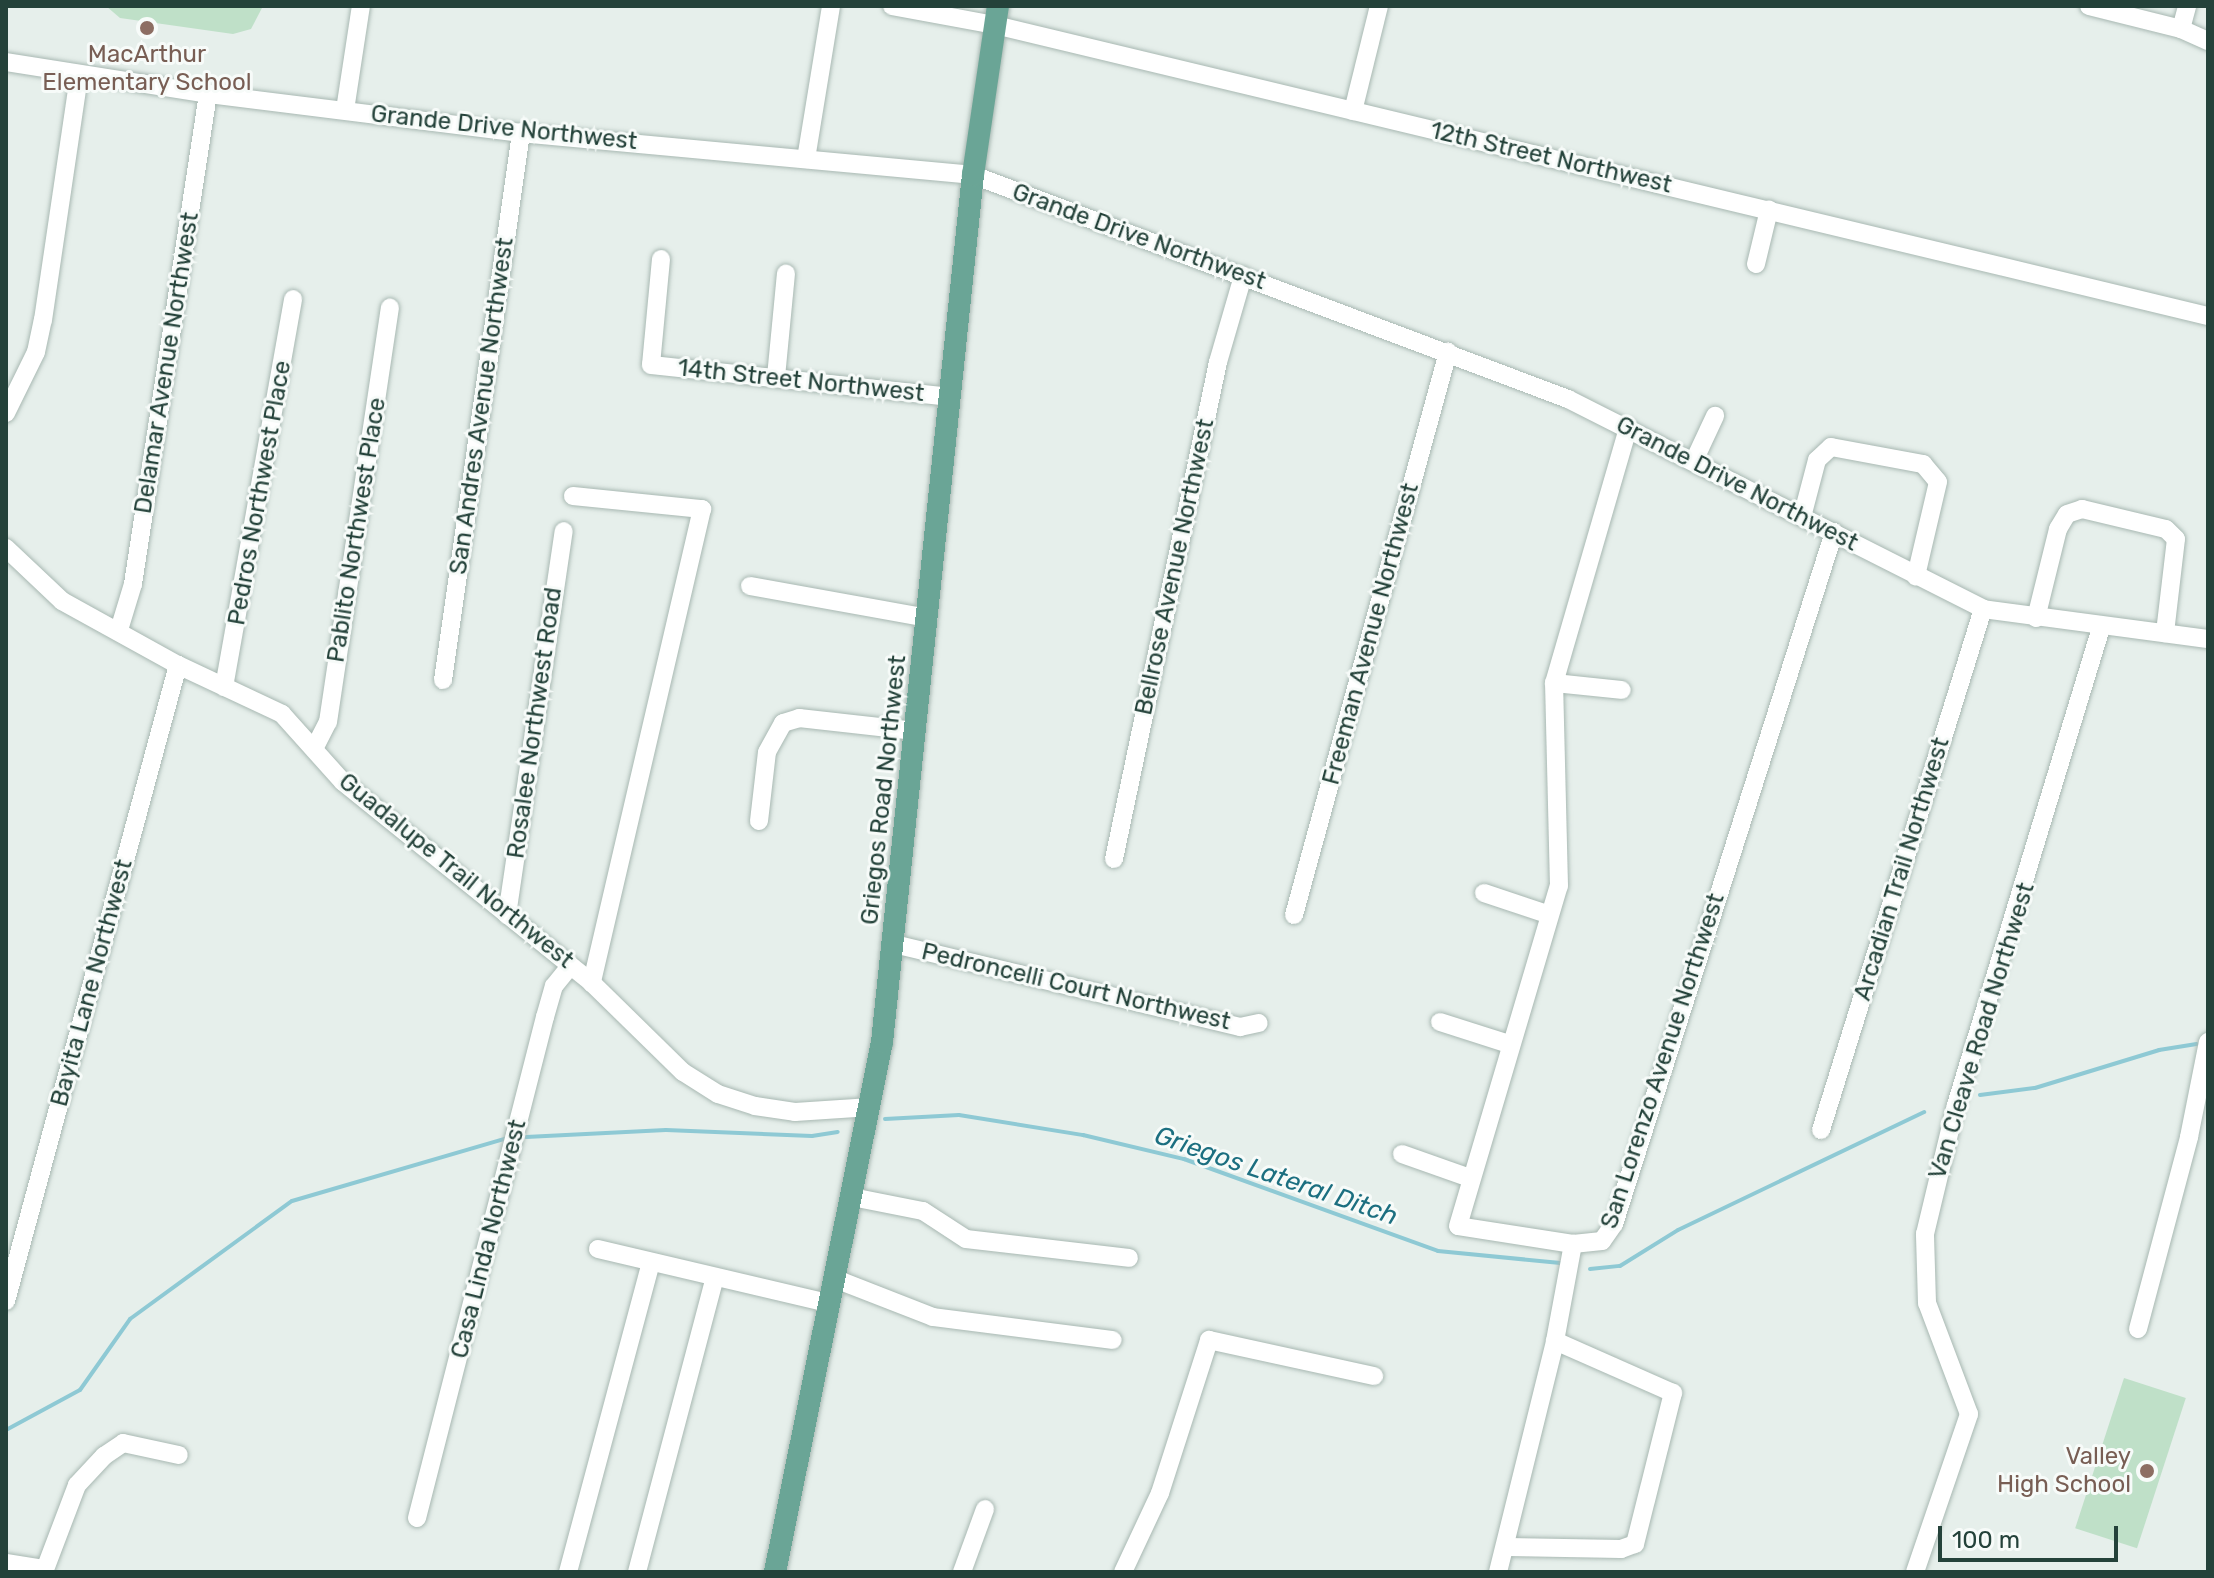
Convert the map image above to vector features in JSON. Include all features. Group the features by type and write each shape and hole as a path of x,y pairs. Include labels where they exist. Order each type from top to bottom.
{"main road":[{"name":"Griegos Road Northwest","path":"775,1572 833,1278 871,1107 894,944 973,175 997,15"}],"street":[{"path":"345,110 361,6"},
{"path":"806,159 831,6"},
{"name":"12th Street Northwest","path":"892,6 997,15 1353,111 2208,316"},
{"path":"1353,111 1379,6"},
{"path":"2089,6 2181,29 2208,41"},
{"path":"2181,29 2187,6"},
{"name":"Grande Drive Northwest","path":"6,62 208,94 521,133 973,175 1448,352 1628,428 1983,609 2208,639"},
{"path":"6,413 36,352 43,320 79,75"},
{"name":"Delamar Avenue Northwest","path":"119,630 133,584 208,94"},
{"name":"San Andres Avenue Northwest","path":"443,680 521,133"},
{"path":"1756,264 1769,210"},
{"name":"14th Street Northwest","path":"661,259 651,365 951,397"},
{"path":"776,377 786,273"},
{"name":"Bellrose Avenue Northwest","path":"1114,859 1218,362 1243,276"},
{"name":"Pedros Northwest Place","path":"224,687 293,299"},
{"name":"Pablito Northwest Place","path":"314,749 328,722 390,308"},
{"name":"Freeman Avenue Northwest","path":"1294,915 1448,352"},
{"path":"1694,461 1715,416"},
{"path":"1573,1244 1458,1226 1547,914 1559,886 1554,683 1628,428"},
{"path":"1802,517 1817,460 1831,447 1923,464 1938,482 1916,576"},
{"name":"Guadalupe Trail Northwest","path":"573,496 702,509 592,983"},
{"path":"2036,618 2058,529 2067,514 2082,509 2166,529 2176,539 2165,633"},
{"name":"Rosalee Northwest Road","path":"507,915 564,531"},
{"name":"San Lorenzo Avenue Northwest","path":"1498,1572 1508,1547 1555,1341 1573,1244 1602,1241 1614,1224 1834,532"},
{"name":"Guadalupe Trail Northwest","path":"6,548 62,601 178,665 282,714 390,822 592,983 683,1072 718,1094 795,1112 871,1107"},
{"path":"750,586 928,618"},
{"name":"Arcadian Trail Northwest","path":"1821,1130 1983,609"},
{"name":"Van Cleave Road Northwest","path":"1915,1572 1969,1414 1927,1303 1925,1234 1956,1105 2101,627"},
{"name":"Bayita Lane Northwest","path":"6,1301 178,665"},
{"path":"1554,683 1622,690"},
{"path":"759,821 767,752 783,723 799,718 915,731"},
{"path":"1484,893 1547,914"},
{"name":"Pedroncelli Court Northwest","path":"894,944 1240,1027 1259,1023"},
{"name":"Casa Linda Northwest","path":"417,1518 545,1017 554,986 570,966"},
{"path":"1440,1022 1509,1044"},
{"path":"2138,1329 2189,1137 2208,1042"},
{"path":"2189,1137 2208,1142"},
{"path":"1402,1154 1470,1178"},
{"path":"852,1197 923,1211 966,1239 1129,1258"},
{"path":"598,1249 714,1280 828,1303"},
{"path":"568,1572 651,1263"},
{"path":"833,1278 933,1317 1113,1340"},
{"path":"637,1572 714,1280"},
{"path":"1123,1572 1160,1493 1209,1340 1374,1376"},
{"path":"1508,1547 1621,1549 1635,1544 1667,1422 1673,1393 1555,1341"},
{"path":"6,1563 44,1571 77,1485 104,1456 123,1443 179,1455"},
{"path":"962,1572 985,1509"}],"green space":[{"path":"106,6 263,6 251,29 233,34 120,18"},
{"path":"2124,1378 2186,1398 2137,1548 2075,1528"}],"waterway":[{"name":"Griegos Lateral Ditch","path":"1980,1095 2035,1088 2159,1050 2197,1044"},
{"name":"Griegos Lateral Ditch","path":"1590,1269 1620,1266 1678,1230 1924,1112"},
{"name":"Griegos Lateral Ditch","path":"885,1119 959,1115 1083,1135 1184,1159 1438,1251 1560,1263"},
{"name":"Griegos Lateral Ditch","path":"526,1137 666,1130 812,1136 838,1132"},
{"name":"Griegos Lateral Ditch","path":"6,1430 80,1390 130,1319 292,1201 508,1138"}],"place":[{"name":"MacArthur Elementary School","path":"147,28"},
{"name":"Valley High School","path":"2147,1471"}]}
